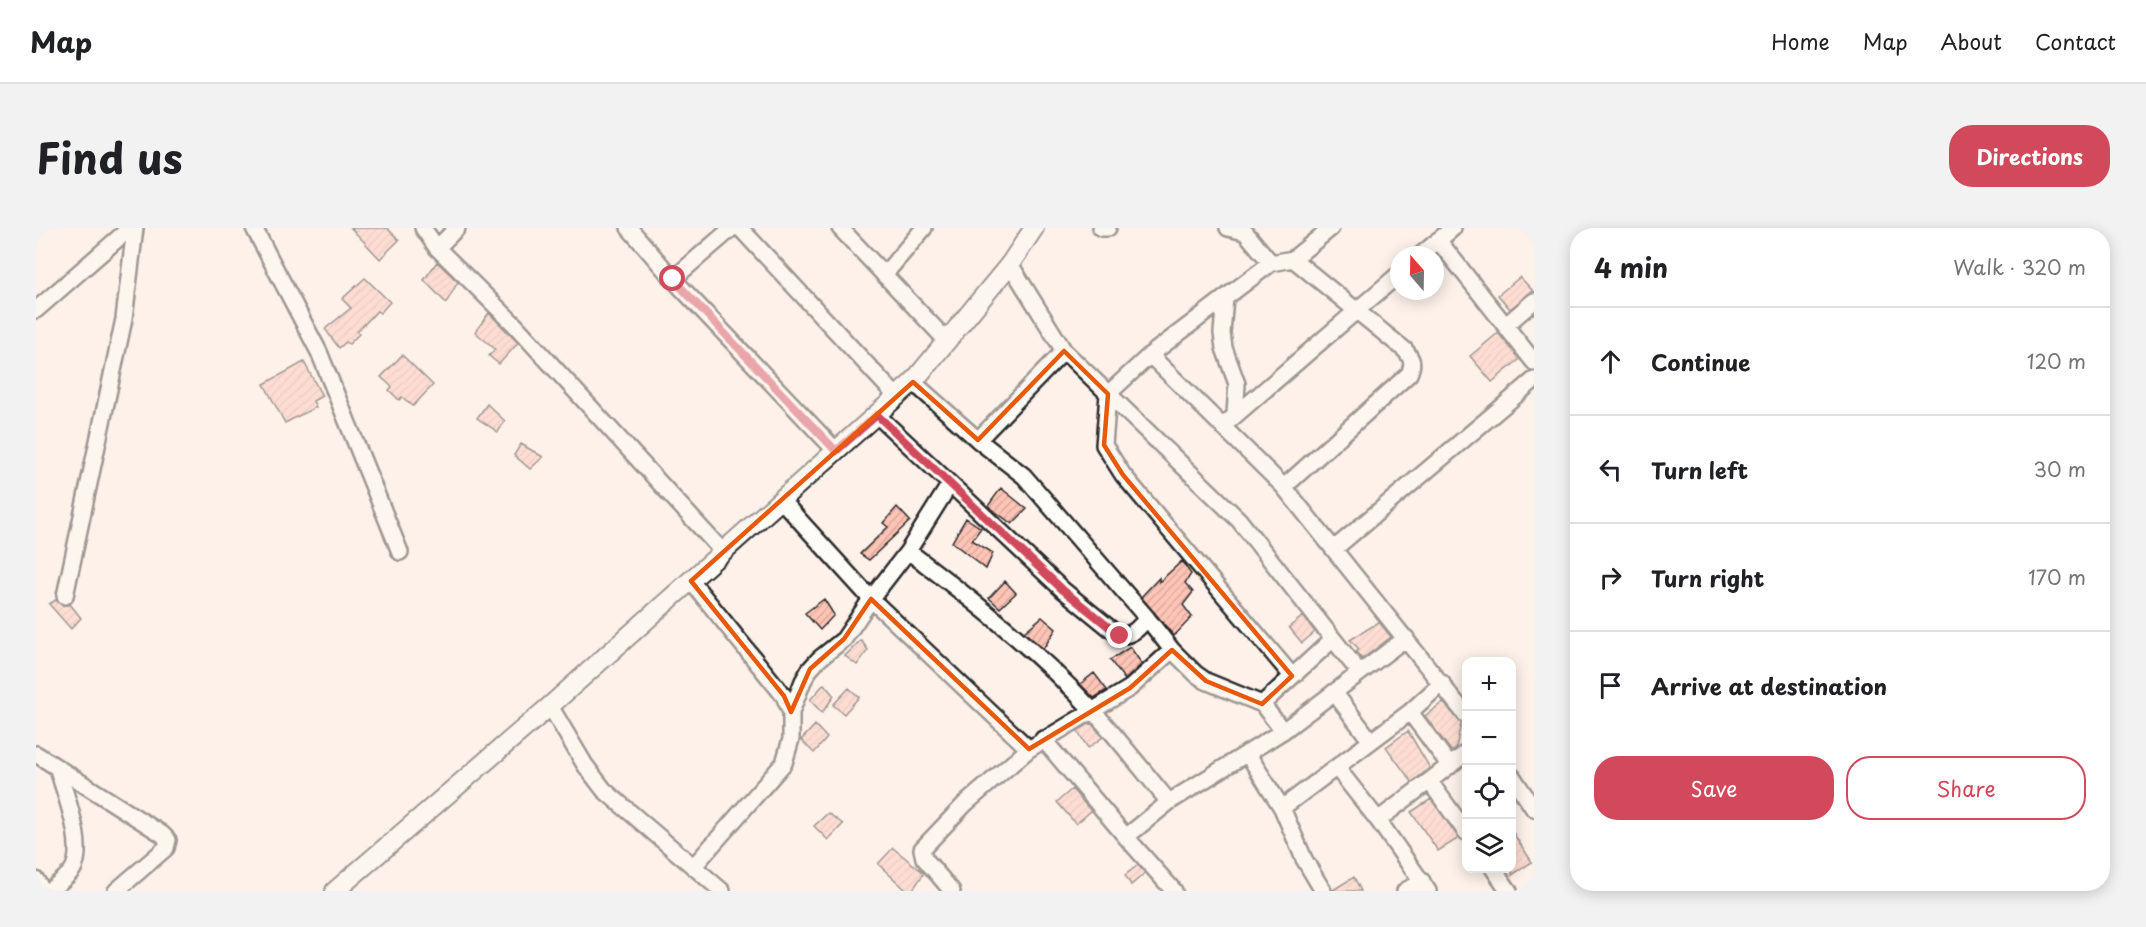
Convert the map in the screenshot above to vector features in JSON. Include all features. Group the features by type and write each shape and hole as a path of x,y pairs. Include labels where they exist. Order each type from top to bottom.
{"street":[{"path":"36,310 129,228"},
{"path":"64,596 124,319 135,228"},
{"path":"254,228 319,352 400,552"},
{"path":"423,228 437,248 515,325 723,552"},
{"path":"437,248 457,228"},
{"path":"629,228 673,279 836,451"},
{"path":"673,279 732,228"},
{"path":"740,228 897,397"},
{"path":"840,228 947,341"},
{"path":"884,275 924,228"},
{"path":"335,891 550,706 913,382 1010,264 1034,228"},
{"path":"1101,228 1107,228"},
{"path":"1228,228 1245,232 1271,263"},
{"path":"1292,676 1122,475 1104,445 1104,433 1108,394 1149,356 1271,263 1293,259 1331,228"},
{"path":"1431,246 1452,228"},
{"path":"1438,240 1534,362"},
{"path":"1284,487 1409,374 1413,365 1411,357 1405,350 1293,259"},
{"path":"1010,264 1064,351 1239,520 1360,673"},
{"path":"1223,426 1390,282"},
{"path":"1225,298 1222,333 1224,348 1237,384 1235,415"},
{"path":"1506,325 1534,301"},
{"path":"978,440 1064,351"},
{"path":"1149,356 1284,487 1464,711"},
{"path":"1334,549 1534,380"},
{"path":"913,382 978,440 1024,476 1172,650 1196,674 1206,681 1262,704 1283,731"},
{"path":"877,415 1063,590 1120,636 1136,631 1147,618"},
{"path":"694,866 784,764 791,740 791,712 810,669 844,639 908,551 950,484"},
{"path":"782,501 871,599 1029,749"},
{"path":"908,551 971,598 1036,655 1092,710 1169,802"},
{"path":"691,581 784,696 791,712"},
{"path":"1126,837 1169,802 1283,731 1406,638"},
{"path":"1262,704 1333,639"},
{"path":"952,891 924,858 922,849 965,804 1029,749 1042,739 1130,688 1172,650"},
{"path":"1282,808 1410,712 1442,683"},
{"path":"1334,692 1370,740"},
{"path":"550,706 585,765 604,790 722,891"},
{"path":"1410,712 1450,766"},
{"path":"1042,739 1174,891"},
{"path":"1247,753 1282,808 1304,858 1323,891"},
{"path":"36,754 168,840 166,848 116,891"},
{"path":"1378,820 1462,757"},
{"path":"1337,768 1425,886 1405,891"},
{"path":"49,891 72,871 77,858 77,839 58,770"},
{"path":"1516,781 1532,802"},
{"path":"1430,782 1462,825"},
{"path":"1496,873 1509,891"},
{"path":"36,880 43,891"}],"highlighted area":[{"path":"1064,351 1108,394 1104,445 1123,475 1292,676 1262,704 1206,681 1172,650 1130,688 1029,749 871,599 844,639 810,669 791,712 784,696 691,581 913,382 978,440"}],"building":[{"path":"351,228 387,228 399,240 380,259"},
{"path":"437,262 458,282 446,303 424,280"},
{"path":"1520,277 1533,291 1510,309 1498,295"},
{"path":"365,278 390,302 380,313 377,311 349,344 346,342 339,348 325,329 351,308 342,299"},
{"path":"489,313 518,343 499,364 489,356 495,349 475,332"},
{"path":"1498,333 1520,359 1492,382 1470,356"},
{"path":"402,355 433,385 413,406 402,397 399,400 389,390 392,387 381,377"},
{"path":"304,362 322,396 313,401 316,407 285,423 264,384"},
{"path":"487,404 505,421 498,432 477,418"},
{"path":"521,444 543,457 530,469 514,455"},
{"path":"1001,488 1027,509 1012,524 988,506"},
{"path":"897,507 910,521 869,560 860,554 888,527 883,523"},
{"path":"966,518 981,528 972,540 993,553 986,569 952,542"},
{"path":"1182,561 1191,574 1185,583 1193,592 1183,605 1192,617 1174,636 1141,597 1159,578 1159,582"},
{"path":"1005,581 1016,593 1000,608 989,598"},
{"path":"824,599 834,615 820,630 805,613"},
{"path":"56,600 62,605 70,604 81,618 71,629 49,604"},
{"path":"1303,616 1315,632 1302,643 1289,627"},
{"path":"1042,617 1056,629 1043,649 1024,632"},
{"path":"1379,622 1391,637 1362,659 1356,652 1359,649 1350,640"},
{"path":"861,640 868,650 857,665 845,656"},
{"path":"1130,647 1142,664 1125,680 1110,660"},
{"path":"1094,673 1107,690 1094,698 1080,684"},
{"path":"824,684 834,696 822,713 810,700"},
{"path":"849,688 859,697 844,714 833,705"},
{"path":"1443,702 1461,723 1456,748 1452,752 1425,716"},
{"path":"1091,723 1103,737 1088,748 1077,731"},
{"path":"815,725 827,738 814,753 801,740"},
{"path":"1408,731 1430,768 1412,782 1386,747"},
{"path":"1072,789 1091,811 1076,824 1057,802"},
{"path":"1431,799 1459,838 1438,851 1411,812"},
{"path":"828,813 843,824 828,840 814,826"},
{"path":"1516,837 1532,862 1516,872"},
{"path":"893,848 924,873 912,891 907,891 878,864"},
{"path":"1138,865 1145,873 1131,885 1125,875"},
{"path":"1354,877 1361,891 1333,891 1333,890"}],"route":[{"path":"673,279 836,451 877,415 1063,590 1120,636"}]}
